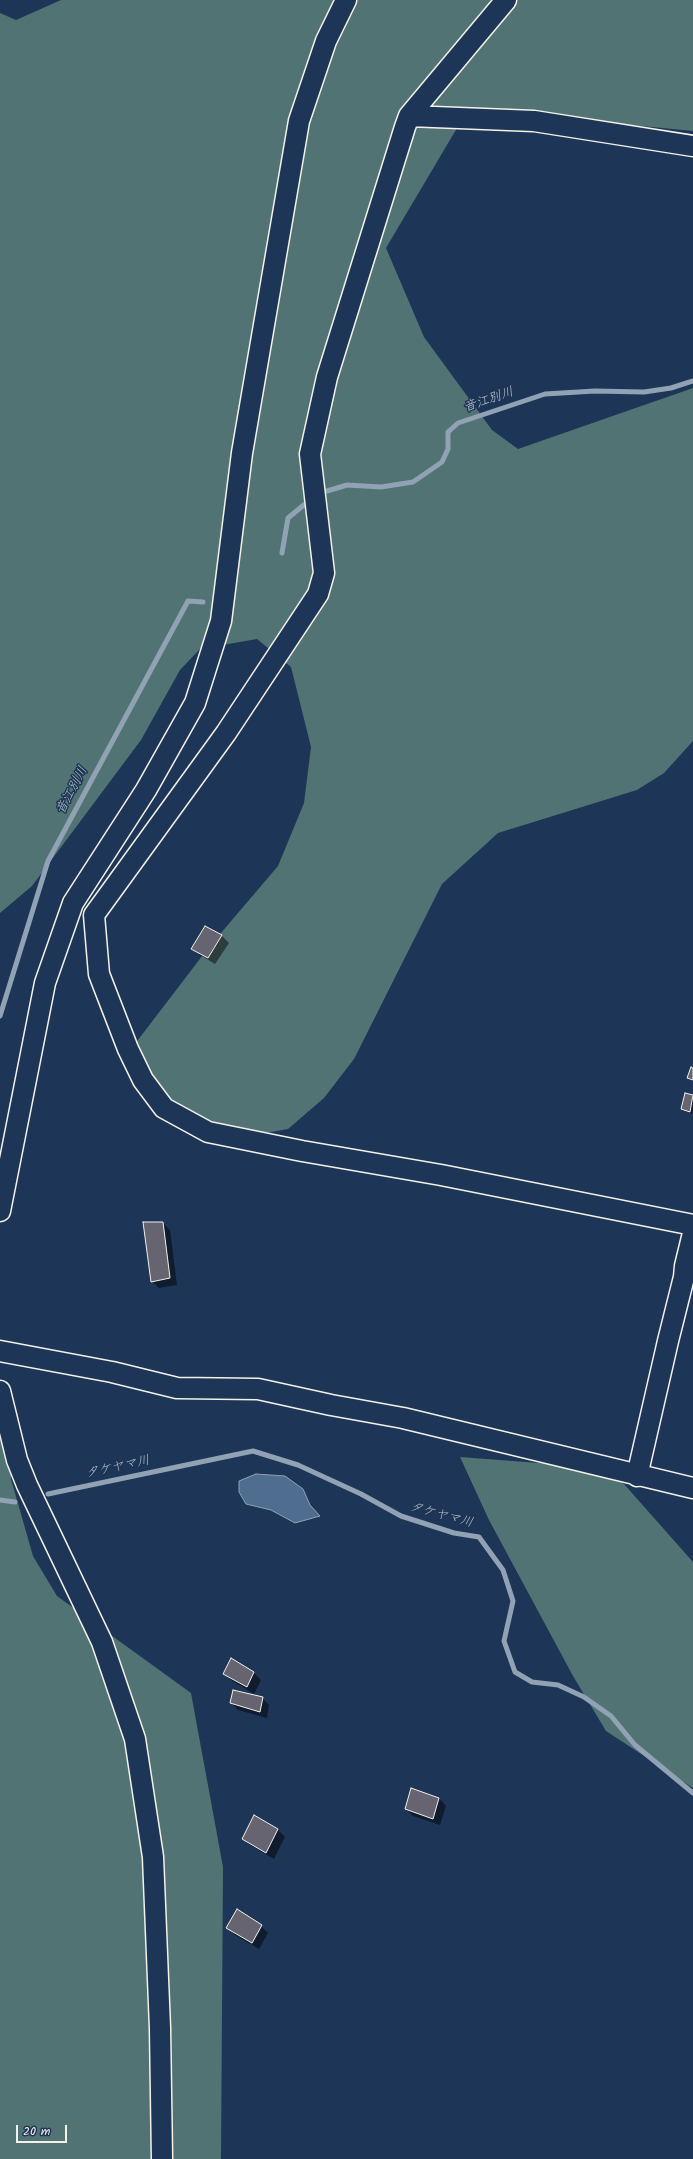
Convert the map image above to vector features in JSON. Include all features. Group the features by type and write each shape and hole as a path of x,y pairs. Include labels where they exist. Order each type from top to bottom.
{"street":[{"path":"0,1211 45,983 73,903 146,790 195,703 221,621 242,453 299,121 326,41 346,0"},
{"path":"506,0 409,116 327,377 310,454 324,573 318,594 226,733 94,915 99,974 128,1049 144,1080 164,1108 208,1132 302,1151 441,1175 693,1225"},
{"path":"409,116 534,121 693,146"},
{"path":"73,903 94,915"},
{"path":"637,1476 693,1233"},
{"path":"0,1351 112,1372 177,1388 258,1389 331,1405 403,1418 578,1460 637,1476 693,1488"},
{"path":"0,1391 19,1466 102,1642 135,1739 153,1858 160,2028 162,2159"}],"green space":[{"path":"61,0 693,0 693,131 507,113 460,123 386,248 424,337 492,430 518,449 693,388 693,741 664,773 637,790 498,833 442,884 354,1059 324,1098 288,1129 227,1140 154,1105 128,1053 209,947 278,866 304,803 311,747 291,667 257,639 200,649 180,670 141,740 32,886 0,913 0,13 16,20"},
{"path":"0,1382 8,1395 11,1479 33,1556 57,1596 191,1693 223,1867 221,2159 0,2159"},
{"path":"460,1457 592,1467 624,1484 693,1562 693,1788 606,1731 573,1676 489,1520"}],"water":[{"path":"256,1474 285,1476 303,1489 310,1505 320,1516 295,1523 271,1510 246,1504 239,1492 239,1481"}],"building":[{"path":"205,926 222,935 208,958 191,949"},
{"path":"691,1067 693,1068 693,1080 687,1078"},
{"path":"685,1093 693,1095 690,1112 681,1109"},
{"path":"143,1222 163,1222 170,1278 151,1282"},
{"path":"231,1658 254,1672 247,1687 223,1674"},
{"path":"233,1690 263,1697 260,1712 230,1703"},
{"path":"411,1788 439,1798 433,1819 405,1809"},
{"path":"254,1815 278,1829 266,1853 242,1839"},
{"path":"237,1909 262,1925 252,1943 226,1928"}],"waterway":[{"name":"音江別川","path":"327,491 347,485 381,487 413,482 442,462 448,449 448,432 458,423 545,394 595,391 644,392 671,388 693,381"},
{"name":"音江別川","path":"282,553 288,518 305,504"},
{"name":"音江別川","path":"0,1016 48,861 188,601 203,602"},
{"name":"タケヤマ川","path":"48,1494 253,1451 298,1465 361,1494 401,1516 454,1533 479,1537 503,1570 513,1601 504,1641 515,1672 532,1682 558,1685 584,1697 611,1716 635,1745 693,1793"},
{"name":"タケヤマ川","path":"0,1500 15,1502"}]}
